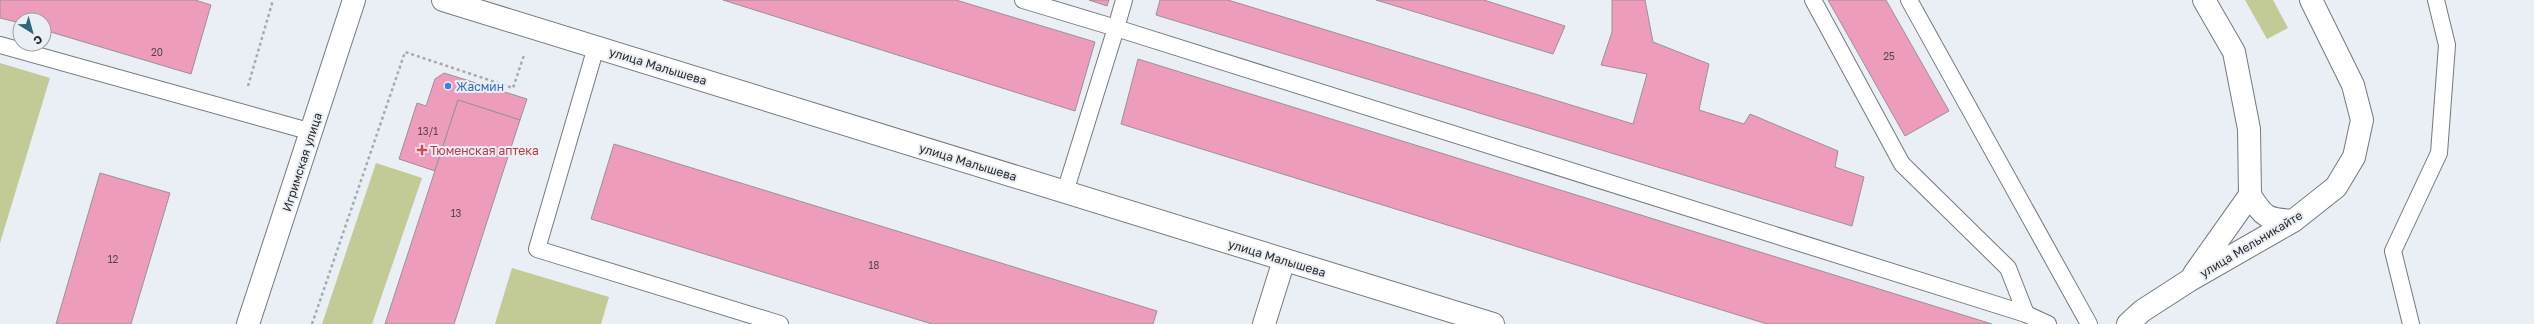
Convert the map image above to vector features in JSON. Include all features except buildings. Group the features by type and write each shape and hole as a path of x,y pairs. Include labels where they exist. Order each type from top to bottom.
{"street":[{"name":"Игримская улица","path":"248,324 354,0"},
{"name":"улица Малышева","path":"444,0 478,5 534,28 1493,324"},
{"path":"2204,0 2234,52 2248,130 2250,195 2259,209 2271,219 2293,221"},
{"name":"улица Мельникайте","path":"2190,280 2293,221 2336,187 2354,157 2362,120 2353,84 2312,0"},
{"name":"улица Мельникайте","path":"2190,280 2250,195"},
{"path":"1264,324 1284,260"},
{"path":"2128,324 2142,311 2190,280"}],"lane":[{"path":"1024,0 2026,314 2048,324"},
{"path":"1065,192 1124,0"},
{"path":"1813,0 1902,164 2008,268 2026,314"},
{"path":"1909,0 2088,324"},
{"path":"2411,324 2393,251 2439,153 2447,45 2436,0"},
{"path":"0,45 312,132"},
{"path":"596,47 537,249 780,324"}],"path":[{"path":"241,112 273,0"},
{"path":"312,324 405,52 513,88 534,28"}],"green space":[{"path":"2245,0 2273,0 2288,28 2267,39"},
{"path":"0,63 50,78 0,243"},
{"path":"376,163 422,178 372,324 322,324"},
{"path":"512,268 609,297 601,324 495,324"}],"place":[{"name":"Жасмин","path":"448,86"},
{"name":"Тюменская аптека","path":"422,150"}]}
